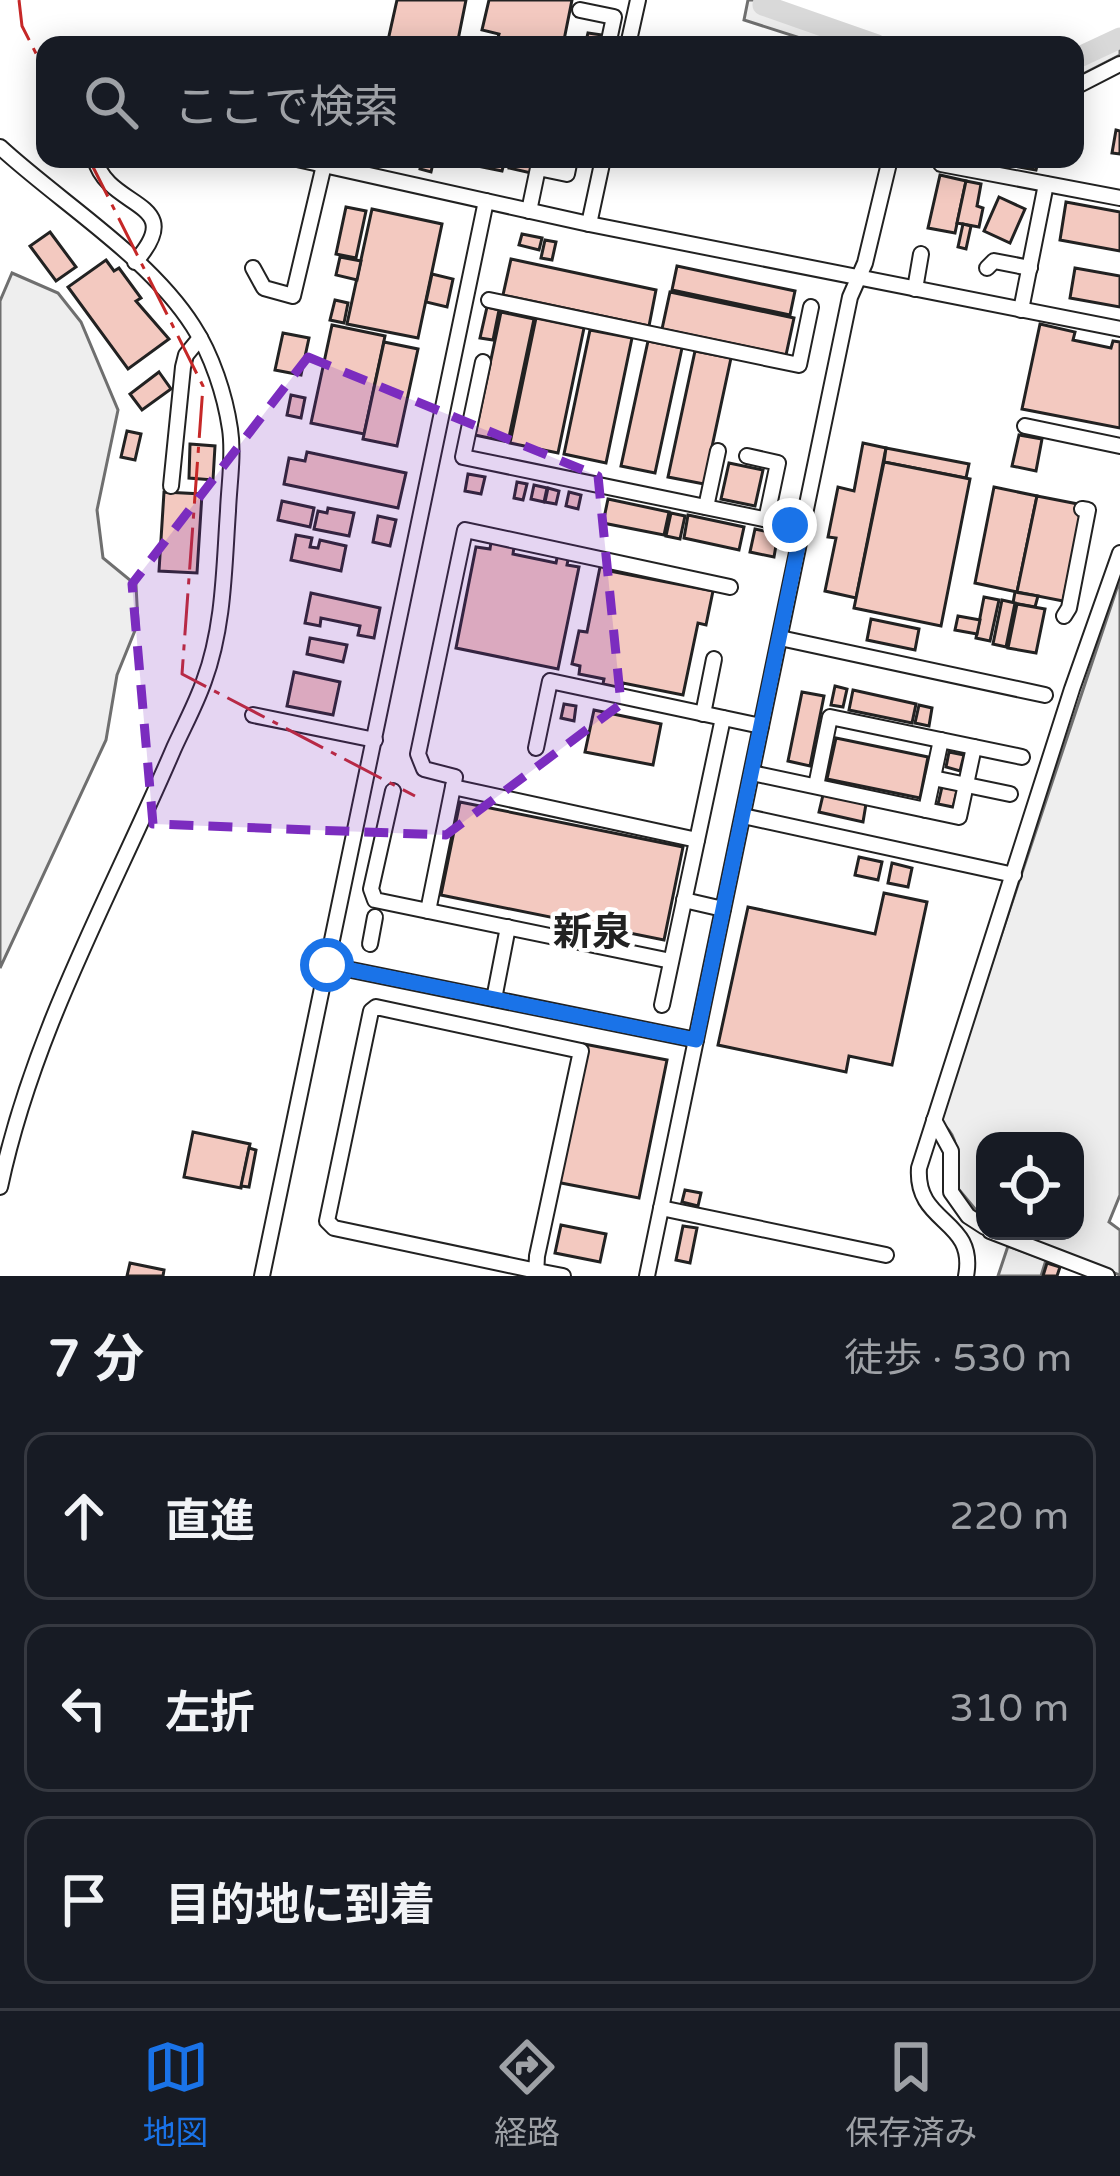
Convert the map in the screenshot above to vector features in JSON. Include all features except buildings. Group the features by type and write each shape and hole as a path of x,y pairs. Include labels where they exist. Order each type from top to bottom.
{"street":[{"path":"630,36 638,0"},
{"path":"580,10 614,17 610,36"},
{"path":"1084,82 1120,64"},
{"path":"0,148 135,262 181,308 200,338 230,429 222,608 204,683 45,1034 19,1108 0,1187"},
{"path":"98,168 102,179 148,210 155,221 155,234 135,262"},
{"path":"253,268 264,288 293,296 323,168"},
{"path":"338,168 589,224 1120,329"},
{"path":"529,211 538,168 567,174 568,168"},
{"path":"589,224 601,168"},
{"path":"646,1276 802,527 857,277 866,262 888,168"},
{"path":"961,168 1120,198"},
{"path":"1022,310 1046,184"},
{"path":"266,1275 486,201"},
{"path":"915,289 921,254"},
{"path":"987,268 994,261 1030,268"},
{"path":"489,300 799,365 811,307"},
{"path":"171,486 183,367 200,338"},
{"path":"483,362 463,457 802,527"},
{"path":"1024,426 1120,446"},
{"path":"706,507 718,451"},
{"path":"747,456 778,463 766,520"},
{"path":"1064,616 1088,510 1082,509"},
{"path":"428,911 455,777 424,769 418,754 465,530 730,587"},
{"path":"966,1276 969,1256 960,1235 928,1208 918,1188 919,1168 1093,622 1120,553"},
{"path":"780,638 1045,695"},
{"path":"703,714 714,659"},
{"path":"536,748 550,681 761,726"},
{"path":"253,715 375,740"},
{"path":"816,787 830,717 1022,757"},
{"path":"662,1005 723,718"},
{"path":"926,810 941,740"},
{"path":"752,773 959,817 974,747"},
{"path":"933,778 1010,794"},
{"path":"453,787 697,840"},
{"path":"393,791 371,896 375,900 671,962"},
{"path":"743,816 1014,875"},
{"path":"684,900 723,909"},
{"path":"370,944 375,917"},
{"path":"494,999 508,928"},
{"path":"327,965 696,1040"},
{"path":"536,1273 581,1051 376,1007 370,1011 327,1221 334,1228 536,1273 563,1276"},
{"path":"934,1120 951,1151 951,1192 976,1221"},
{"path":"661,1208 886,1255"},
{"path":"1016,1240 1106,1276"}],"highlighted area":[{"path":"308,357 598,476 621,704 446,835 153,824 132,584"}],"shaded area":[{"path":"748,0 760,0 759,8 840,36 794,36 744,20"},
{"path":"1120,42 1120,55 1084,73 1084,60"},
{"path":"12,273 58,293 81,322 118,410 97,510 103,558 136,585 138,623 117,675 106,740 0,968 0,301"},
{"path":"1120,579 1120,1195 1109,1222 1120,1230 1120,1275 1023,1240 1084,1240 1084,1132 976,1132 976,1210 956,1186 955,1143 939,1121"},
{"path":"1008,1246 1046,1260 1041,1276 998,1276"}],"waterway":[{"path":"764,0 763,5 851,36"},
{"path":"1084,55 1120,38"}],"power":[{"path":"19,0 22,26 36,53"},
{"path":"94,168 203,386 182,674 415,796"}],"district":[{"name":"新泉","path":"592,932"}],"route":[{"path":"327,965 696,1040 802,527 790,525"}]}
